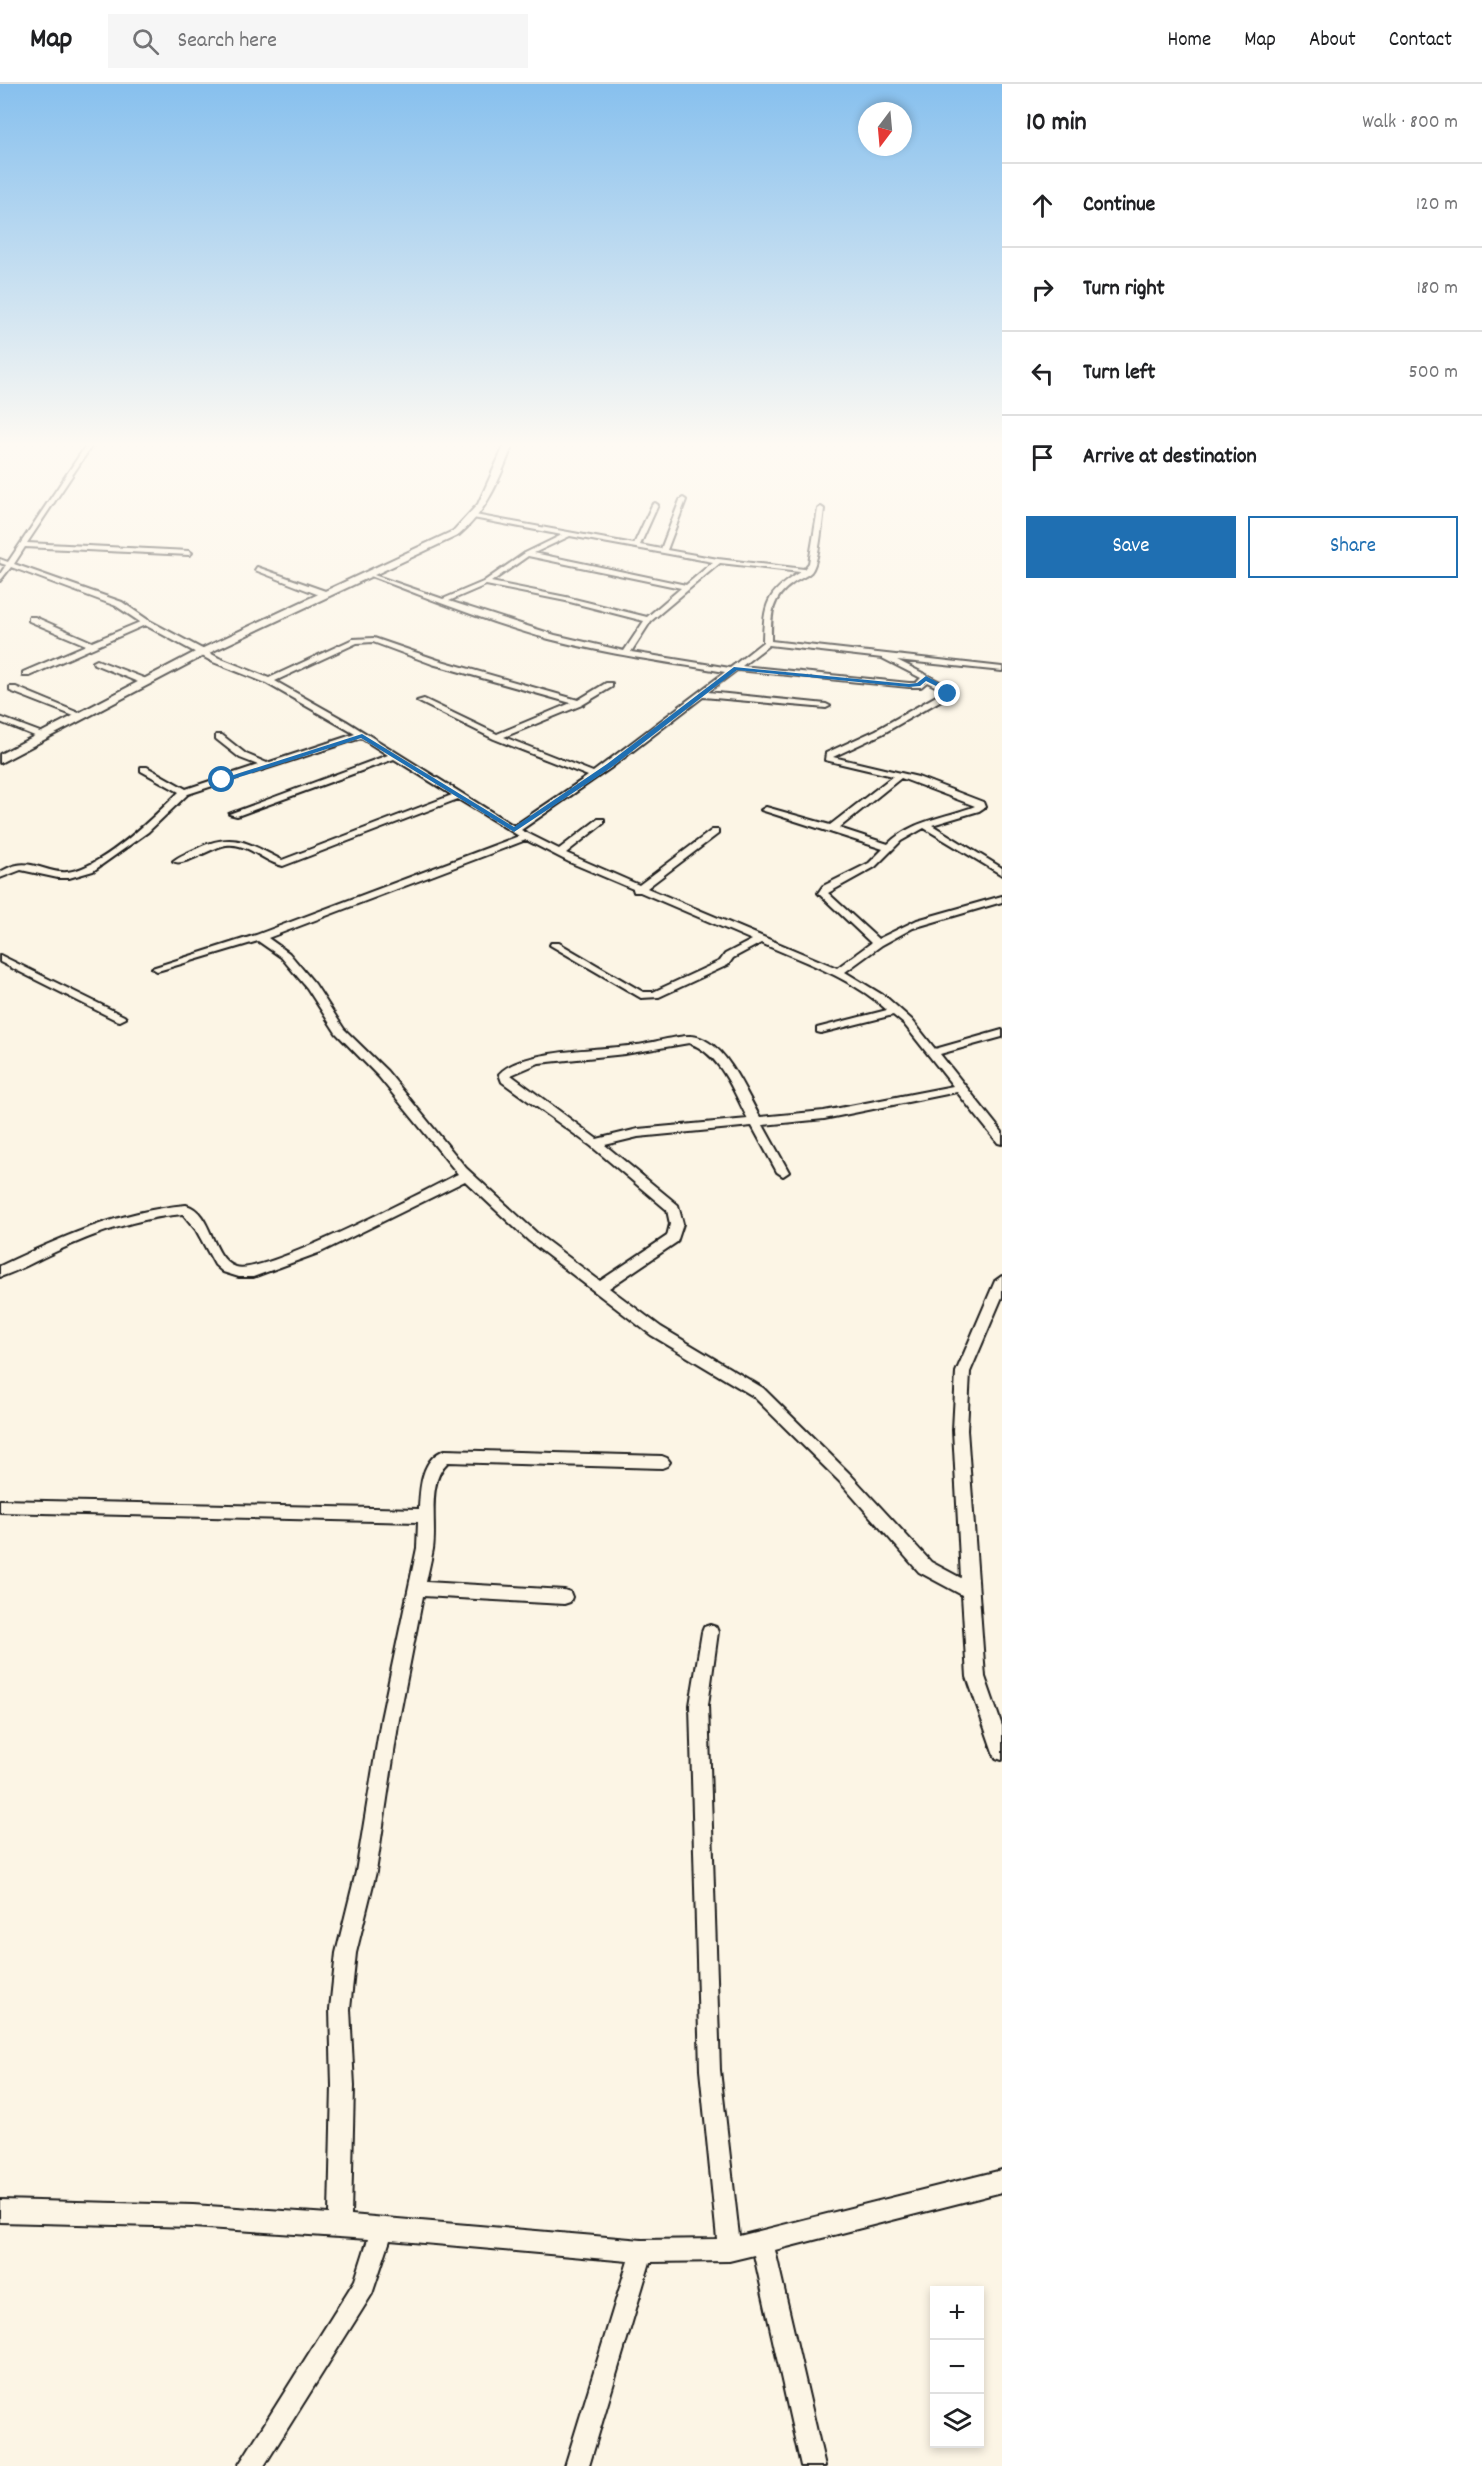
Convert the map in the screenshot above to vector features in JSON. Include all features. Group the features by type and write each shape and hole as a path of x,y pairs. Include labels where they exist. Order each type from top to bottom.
{"street":[{"path":"0,759 202,652 410,555"},
{"path":"443,601 485,583 524,555"},
{"path":"532,555 686,587"},
{"path":"686,555 807,571"},
{"path":"768,643 768,604 775,592 807,571 813,555"},
{"path":"626,653 648,620 718,561"},
{"path":"0,579 5,563 118,604 145,622 202,652 269,681 362,735 514,830 559,854 638,890 838,972 882,999 908,1022 1002,1140"},
{"path":"257,569 325,594"},
{"path":"370,574 552,637 626,653 734,669 909,685 918,685 926,678"},
{"path":"485,583 566,599 648,620"},
{"path":"32,619 94,646"},
{"path":"26,674 145,622"},
{"path":"269,681 356,641 374,640 435,662 579,702"},
{"path":"514,830 594,776 768,643 1002,669"},
{"path":"879,944 823,893 826,888 872,865 898,839 924,824 980,807 980,804 915,779 828,758 829,755 879,732 948,694 949,690 882,655"},
{"path":"97,662 146,682"},
{"path":"497,737 579,702 609,685"},
{"path":"14,689 82,716"},
{"path":"702,694 826,706"},
{"path":"422,701 497,737 594,776"},
{"path":"0,719 45,737"},
{"path":"0,875 20,867 58,875 69,875 90,869 145,830 185,792 362,735"},
{"path":"219,736 243,756 267,766"},
{"path":"234,814 394,756"},
{"path":"144,769 185,792"},
{"path":"831,828 899,776"},
{"path":"178,861 219,841 230,840 253,846 283,863 458,796"},
{"path":"766,810 891,848"},
{"path":"559,854 601,821"},
{"path":"924,824 1002,872"},
{"path":"638,890 715,832"},
{"path":"157,968 260,937 526,837"},
{"path":"838,972 879,944 920,922 980,908 1002,899"},
{"path":"260,937 291,962 311,986 340,1031 383,1074 466,1175 534,1238 656,1331 758,1392 844,1477 925,1567 970,1591"},
{"path":"555,945 641,995 647,996 655,995 724,963 729,956 761,939"},
{"path":"0,958 120,1018"},
{"path":"821,1030 895,1011"},
{"path":"932,1053 1002,1034"},
{"path":"600,1288 672,1239 677,1231 673,1208 595,1143 506,1079 505,1074 511,1068 556,1056 602,1053 690,1039 704,1044 716,1053 729,1072 783,1172"},
{"path":"595,1143 638,1133 824,1115 959,1088"},
{"path":"0,1272 75,1236 146,1215 186,1209 196,1217 222,1266 231,1272 242,1274 253,1272 316,1249 466,1175"},
{"path":"1002,1281 963,1372 960,1430 976,1677 1002,1752"},
{"path":"340,2225 343,2086 340,2009 346,1953 366,1872 390,1719 425,1548 427,1495 433,1467 445,1456 662,1462"},
{"path":"0,1506 426,1516"},
{"path":"416,1589 564,1597"},
{"path":"710,1632 699,1705 710,2070 729,2250"},
{"path":"0,2211 193,2216 340,2225 642,2251 729,2250 1002,2181"},
{"path":"250,2466 364,2286 383,2228"},
{"path":"762,2241 813,2466"},
{"path":"578,2466 642,2251"}],"route":[{"path":"222,780 362,735 411,768 514,830 609,765 736,668 909,685 918,685 926,678 949,690 948,694"}]}
